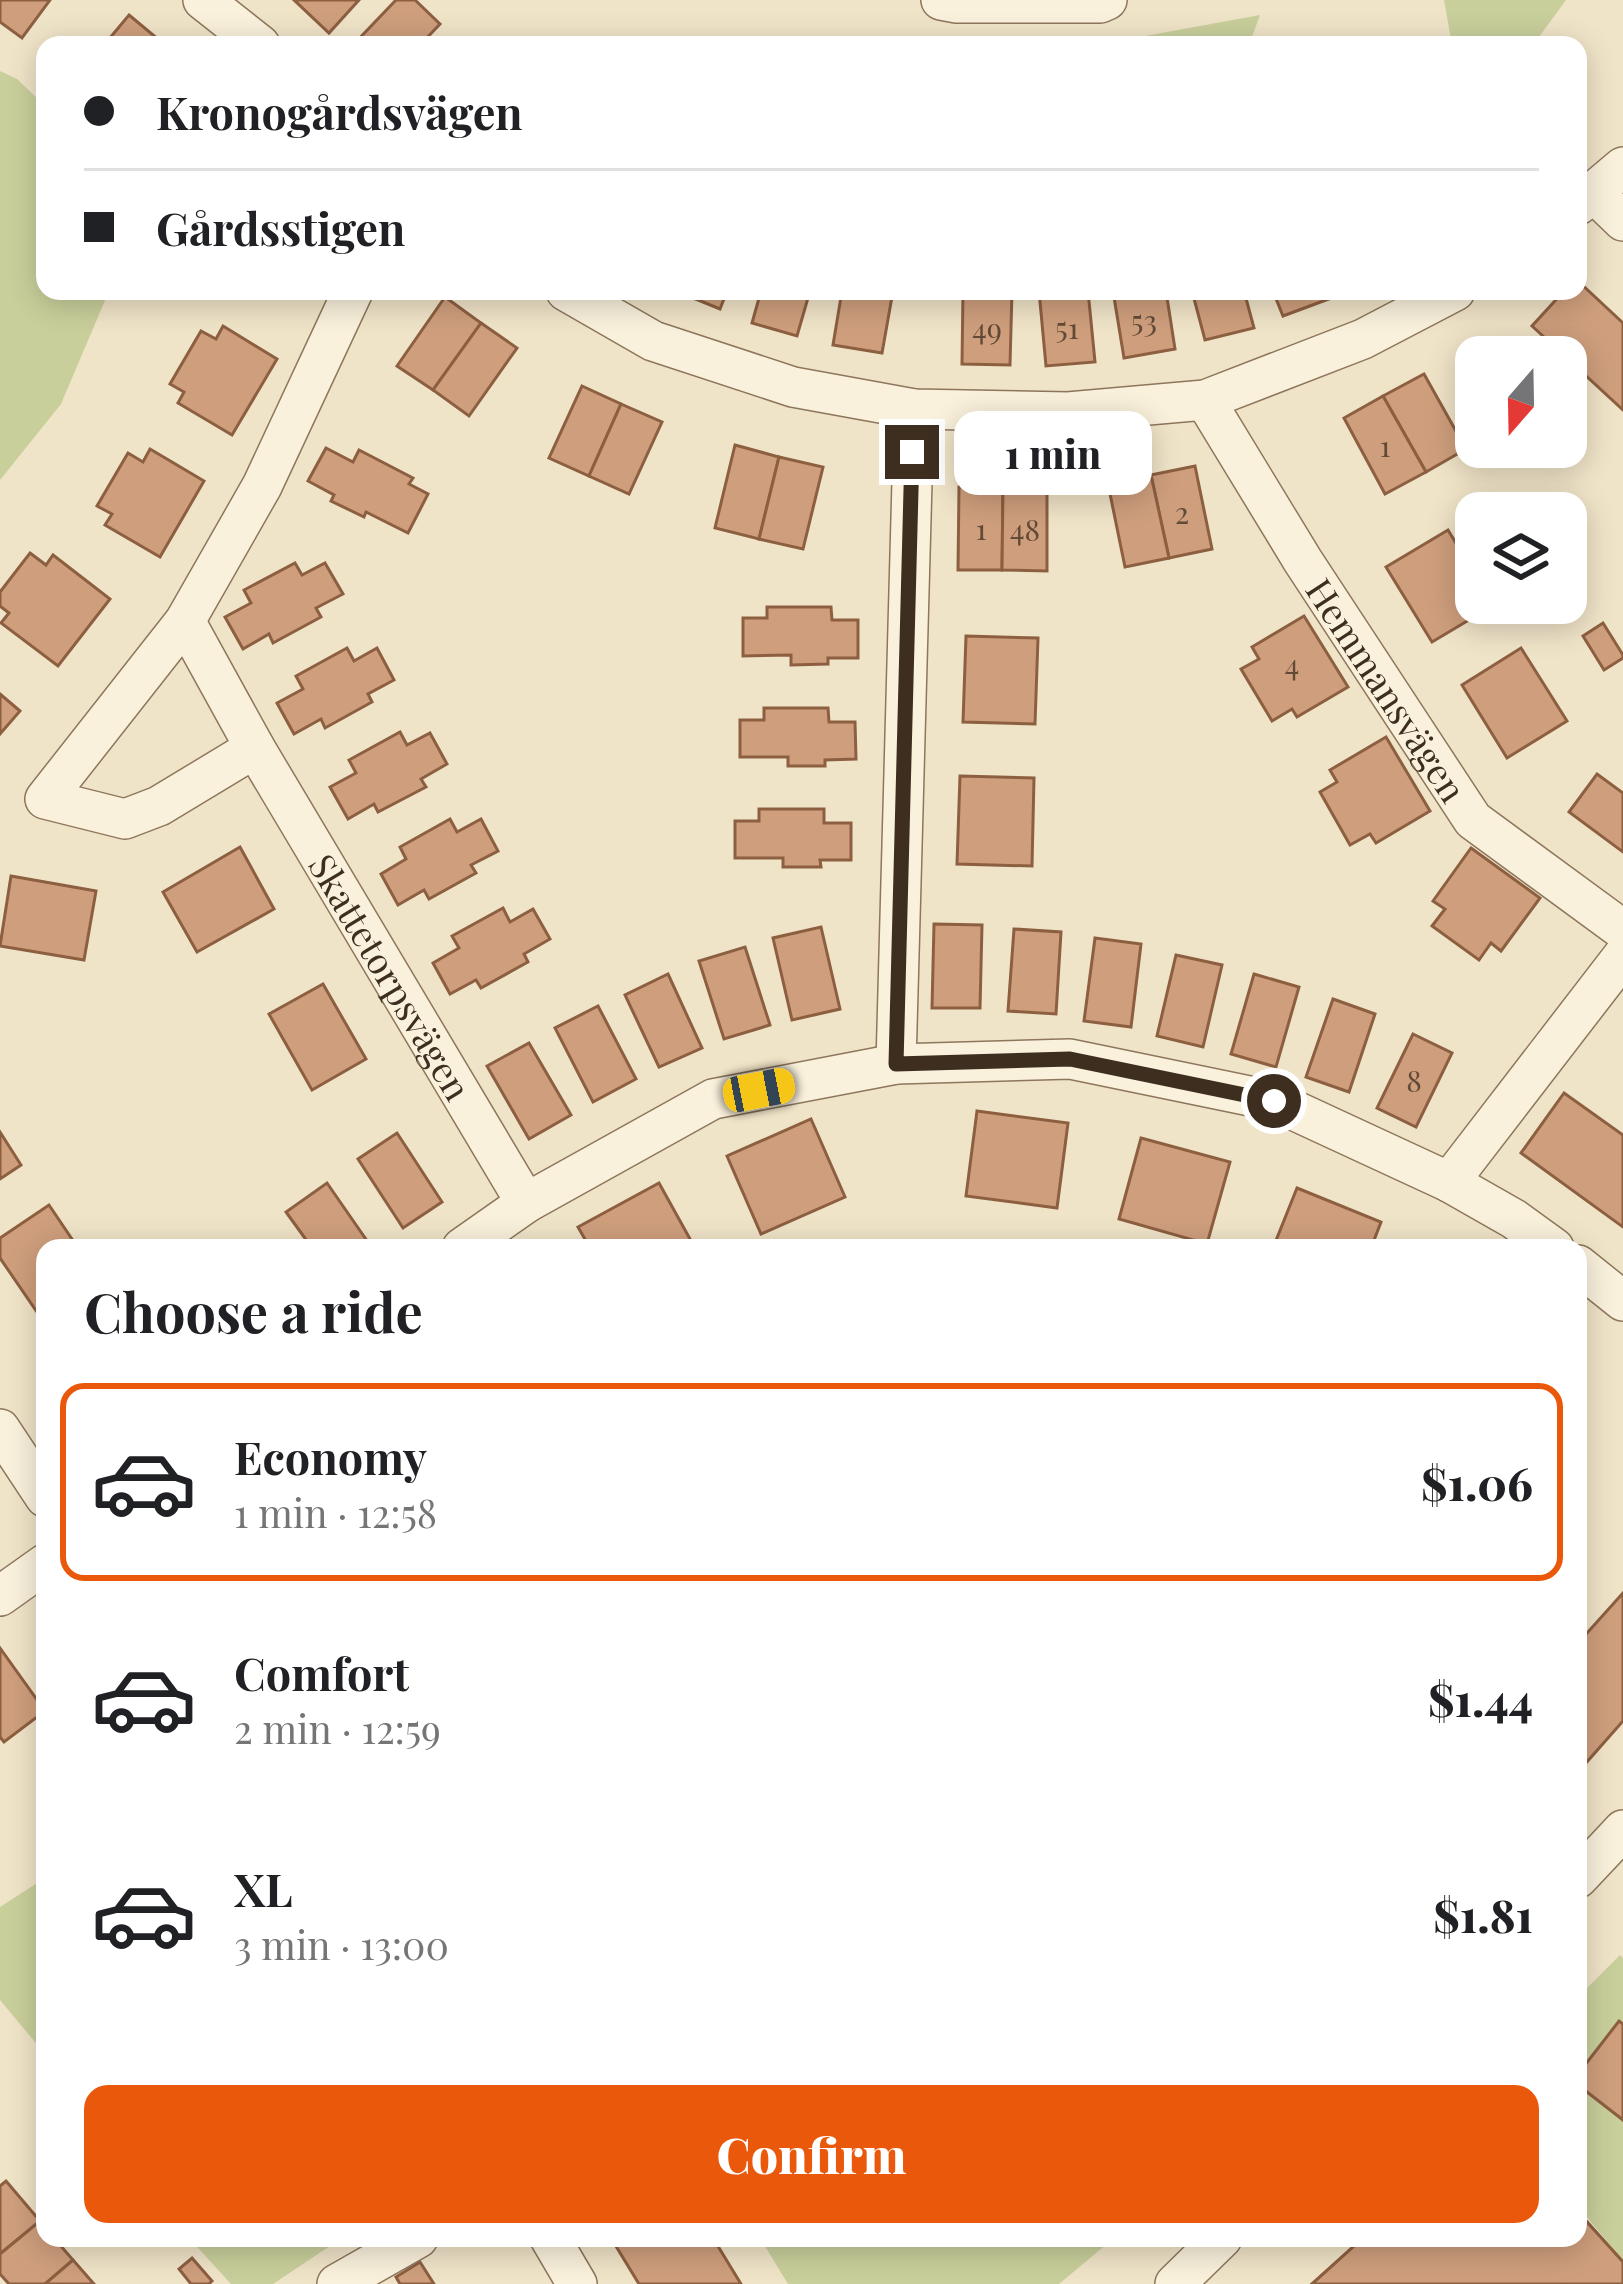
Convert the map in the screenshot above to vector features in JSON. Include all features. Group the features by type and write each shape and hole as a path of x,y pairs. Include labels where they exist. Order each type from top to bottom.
{"street":[{"path":"202,0 248,36"},
{"path":"941,0 1107,0"},
{"path":"1587,199 1623,167"},
{"path":"1587,201 1623,220"},
{"path":"255,748 160,806 125,819 45,799 185,621 262,486 349,300"},
{"path":"581,300 652,341 794,387 914,409 1068,412 1205,400 1363,339 1438,300"},
{"name":"Hemmansvägen","path":"1205,400 1303,561 1473,820 1623,930"},
{"path":"896,1064 914,409"},
{"name":"Skattetorpsvägen","path":"185,621 255,748 526,1203"},
{"path":"1449,1182 1623,956"},
{"path":"475,1239 526,1203 713,1099 896,1064 1070,1059 1274,1101 1449,1182 1541,1239"},
{"path":"1587,1272 1623,1301"},
{"path":"0,1429 36,1483"},
{"path":"0,1596 36,1570"},
{"path":"337,2284 402,2247"},
{"path":"555,2247 577,2284"},
{"path":"1175,2284 1213,2247"}],"green space":[{"path":"1444,0 1566,0 1540,36 1450,36"},
{"path":"1260,15 1252,36 1145,36"},
{"path":"0,71 36,97 36,300 105,300 61,404 0,480"},
{"path":"36,1884 36,2043 0,2000 0,1907"},
{"path":"1620,1955 1623,1958 1623,2261 1587,2217 1587,1988"},
{"path":"197,2247 328,2247 273,2284 231,2284"},
{"path":"765,2247 1103,2247 1059,2284 788,2284"}],"building":[{"path":"0,0 50,0 22,38 0,22"},
{"path":"294,0 359,0 329,33"},
{"path":"396,0 415,0 440,24 429,36 362,36"},
{"path":"129,15 154,36 112,36"},
{"path":"1587,289 1623,323 1623,410 1587,377 1587,336 1543,336 1532,326 1556,300 1587,300"},
{"path":"443,300 481,323 433,390 397,366"},
{"path":"698,300 724,300 720,309"},
{"path":"758,300 807,300 797,336 752,323"},
{"path":"840,300 891,300 882,353 833,345"},
{"path":"963,300 1012,300 1010,365 962,364"},
{"path":"1040,300 1089,300 1095,362 1046,366"},
{"path":"1114,300 1167,300 1175,349 1124,358"},
{"path":"1194,300 1246,300 1254,328 1205,340"},
{"path":"1277,300 1326,300 1283,316"},
{"path":"481,323 517,348 469,416 433,390"},
{"path":"223,326 277,359 232,435 178,403 184,392 170,384 201,331 216,339"},
{"path":"1424,374 1455,429 1455,455 1426,472 1383,396"},
{"path":"582,386 621,404 589,476 549,458"},
{"path":"1383,396 1426,472 1385,494 1344,418"},
{"path":"621,404 662,422 629,494 589,476"},
{"path":"735,445 779,457 759,539 715,528"},
{"path":"326,448 353,462 359,450 413,478 409,484 428,494 408,533 331,501 334,495 308,481"},
{"path":"150,449 204,481 160,557 105,525 112,514 97,506 128,453 143,462"},
{"path":"779,457 823,467 803,549 759,539"},
{"path":"1195,466 1212,549 1169,558 1151,475"},
{"path":"1151,475 1169,558 1125,567 1108,484"},
{"path":"959,487 1003,487 1002,570 958,570"},
{"path":"1003,487 1047,488 1047,571 1002,570"},
{"path":"1448,530 1455,542 1455,624 1462,624 1432,642 1386,567"},
{"path":"30,553 46,565 53,555 110,599 58,666 1,623 9,613 0,606 0,592"},
{"path":"295,563 302,575 325,563 343,594 316,608 321,617 273,643 269,634 243,649 225,617 251,603 244,590"},
{"path":"767,607 831,607 832,620 858,620 858,658 791,665 791,655 743,656 743,618 767,618"},
{"path":"1304,616 1348,687 1297,717 1292,709 1272,721 1241,669 1259,659 1252,647"},
{"path":"1603,623 1623,655 1604,670 1583,636"},
{"path":"966,636 1038,638 1035,724 963,722"},
{"path":"347,648 354,661 377,648 394,680 368,694 372,702 325,728 321,719 294,734 277,703 303,689 296,676"},
{"path":"1521,648 1567,721 1507,758 1462,685"},
{"path":"0,694 20,711 0,734"},
{"path":"764,708 828,708 829,722 855,722 856,759 825,760 825,766 788,766 788,757 740,757 740,720 764,720"},
{"path":"400,732 407,745 430,733 447,764 421,779 426,787 378,812 374,804 348,819 330,787 356,773 349,760"},
{"path":"1386,737 1430,811 1376,843 1370,834 1350,845 1320,792 1337,782 1330,770"},
{"path":"1597,774 1623,793 1623,852 1569,812"},
{"path":"960,776 1034,778 1032,866 957,864"},
{"path":"759,809 824,809 824,823 851,823 851,860 820,860 821,867 783,867 783,858 735,858 735,821 759,821"},
{"path":"450,819 457,832 481,819 498,851 471,865 476,873 429,899 424,890 398,905 381,874 406,859 400,847"},
{"path":"240,847 274,909 197,952 163,892"},
{"path":"1471,848 1540,898 1501,951 1491,943 1479,960 1432,926 1445,909 1433,901"},
{"path":"11,876 96,891 84,960 0,946"},
{"path":"503,908 510,922 533,909 550,939 524,954 528,962 481,988 476,980 450,994 433,963 459,948 452,936"},
{"path":"934,924 982,925 980,1008 932,1008"},
{"path":"821,927 840,1009 792,1020 773,938"},
{"path":"1014,929 1061,932 1056,1014 1008,1011"},
{"path":"1095,938 1141,944 1131,1027 1084,1021"},
{"path":"745,947 770,1025 724,1039 699,961"},
{"path":"1176,955 1222,965 1203,1047 1157,1036"},
{"path":"668,974 702,1048 659,1067 625,995"},
{"path":"1254,974 1299,987 1276,1067 1231,1054"},
{"path":"323,984 366,1059 312,1090 269,1014"},
{"path":"1333,999 1375,1014 1349,1092 1306,1077"},
{"path":"598,1006 636,1079 593,1102 555,1028"},
{"path":"1413,1034 1452,1053 1416,1127 1377,1108"},
{"path":"529,1043 571,1115 529,1139 487,1066"},
{"path":"1564,1093 1623,1135 1623,1227 1521,1153"},
{"path":"977,1111 1068,1123 1057,1208 966,1196"},
{"path":"811,1119 845,1197 761,1234 727,1156"},
{"path":"0,1132 21,1165 0,1179"},
{"path":"397,1133 442,1202 403,1228 358,1159"},
{"path":"1141,1138 1230,1162 1208,1239 1189,1239 1119,1219"},
{"path":"327,1183 366,1239 306,1239 286,1212"},
{"path":"659,1183 690,1239 585,1239 578,1227"},
{"path":"1297,1188 1381,1222 1374,1239 1277,1239"},
{"path":"49,1205 72,1239 36,1239 36,1311 0,1258 0,1238"},
{"path":"1623,1593 1623,1721 1587,1762 1587,1633"},
{"path":"0,1648 36,1698 36,1718 4,1742 0,1737"},
{"path":"1619,2021 1623,2024 1623,2120 1587,2092 1587,2062"},
{"path":"6,2181 36,2216 36,2224 0,2254 0,2186"},
{"path":"1587,2222 1623,2262 1623,2284 1312,2284 1353,2247 1587,2247"},
{"path":"1587,2222 1623,2262 1623,2284 1312,2284 1353,2247 1587,2247"},
{"path":"36,2224 36,2247 62,2247 73,2260 45,2284 9,2284 0,2274 0,2254"},
{"path":"616,2247 718,2247 741,2284 639,2284"},
{"path":"192,2258 212,2281 209,2284 191,2284 179,2269"},
{"path":"73,2260 94,2284 45,2284"},
{"path":"420,2262 434,2284 400,2284 396,2277"}],"route":[{"path":"912,452 896,1064 1070,1059 1274,1101"}]}
